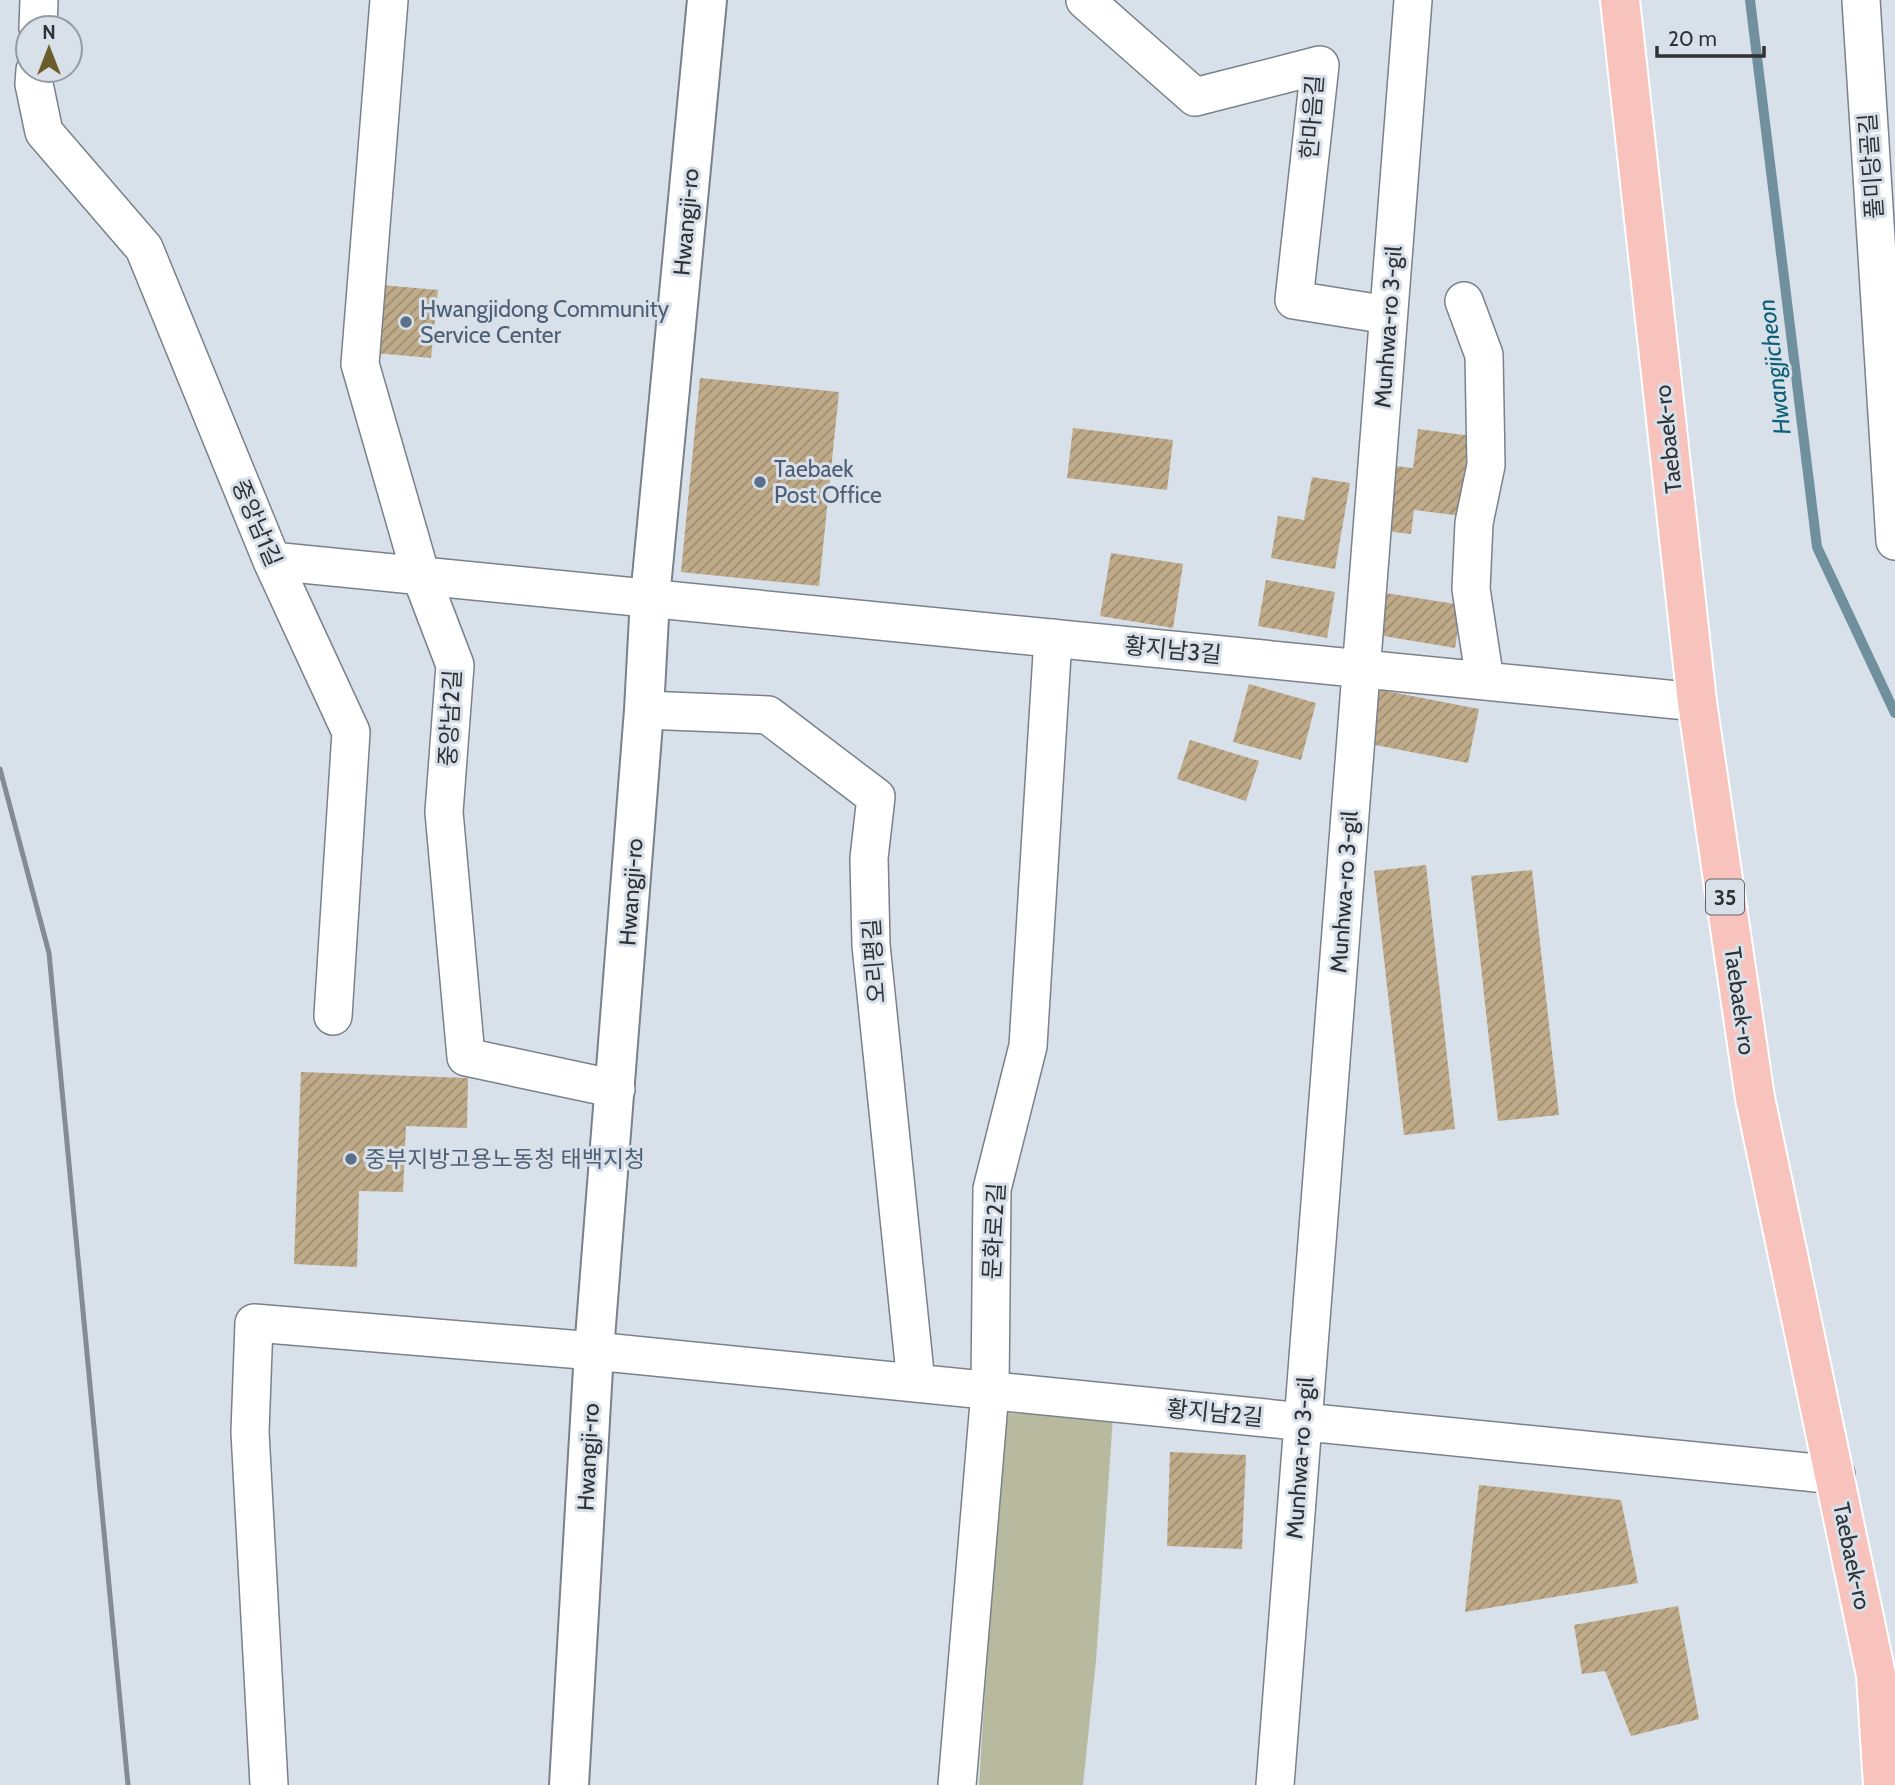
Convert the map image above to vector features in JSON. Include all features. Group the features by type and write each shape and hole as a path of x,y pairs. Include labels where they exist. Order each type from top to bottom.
{"main road":[{"name":"Taebaek-ro","path":"1620,0 1697,702 1755,1098 1876,1675 1883,1785"}],"street":[{"name":"중앙남2길","path":"389,0 360,364 421,576 455,665 444,811 466,1057 615,1089"},
{"name":"Hwangji-ro","path":"569,1785 594,1351 644,710 650,598 707,0"},
{"name":"한마음길","path":"1085,0 1195,97 1321,65 1294,300 1388,315"},
{"name":"Munhwa-ro 3-gil","path":"1275,1785 1413,0"},
{"name":"풀미당골길","path":"1861,0 1895,541"},
{"name":"중앙남1길","path":"34,84 44,132 144,248 272,561 351,732 333,1016"},
{"path":"1464,301 1484,355 1486,465 1474,523 1471,589 1485,681"},
{"name":"황지남3길","path":"272,561 1697,702"},
{"name":"문화로2길","path":"957,1785 990,1391 992,1189 1028,1046 1054,638"},
{"name":"오리평길","path":"644,710 768,715 876,797 869,858 871,945 916,1383"},
{"name":"황지남2길","path":"269,1785 250,1432 254,1323 594,1351 1836,1475"}],"green space":[{"path":"1002,1413 1113,1417 1096,1661 1083,1785 979,1785"}],"building":[{"name":"Hwangjidong Community Service Center","path":"382,285 438,290 431,358 375,353"},
{"name":"Taebaek Post Office","path":"700,378 839,392 819,586 681,572"},
{"path":"1073,428 1173,440 1167,490 1067,478"},
{"path":"1418,429 1480,437 1471,517 1414,510 1411,534 1376,530 1384,465 1413,468"},
{"path":"1312,477 1350,483 1335,569 1271,558 1278,516 1304,520"},
{"path":"1111,553 1183,564 1173,628 1100,616"},
{"path":"1266,580 1335,592 1327,638 1258,626"},
{"path":"1379,592 1462,605 1455,648 1372,634"},
{"path":"1249,684 1316,703 1301,760 1233,742"},
{"path":"1376,689 1479,709 1468,763 1365,743"},
{"path":"1190,740 1259,761 1246,801 1177,779"},
{"path":"1426,865 1455,1129 1404,1135 1374,871"},
{"path":"1532,870 1559,1115 1498,1121 1471,876"},
{"name":"중부지방고용노동청 태백지청","path":"301,1072 468,1078 467,1128 406,1126 403,1192 359,1191 357,1267 294,1264"},
{"path":"1170,1452 1246,1455 1242,1549 1167,1546"},
{"path":"1479,1485 1621,1500 1638,1583 1465,1612"},
{"path":"1678,1606 1699,1719 1631,1736 1605,1671 1582,1674 1574,1625"}],"waterway":[{"name":"Hwangjicheon","path":"1750,0 1817,547 1895,713"}],"railway":[{"path":"0,769 49,953 128,1785"}],"place":[{"name":"Hwangjidong Community Service Center","path":"406,322"},
{"name":"Taebaek Post Office","path":"760,482"},
{"name":"중부지방고용노동청 태백지청","path":"351,1159"}]}
